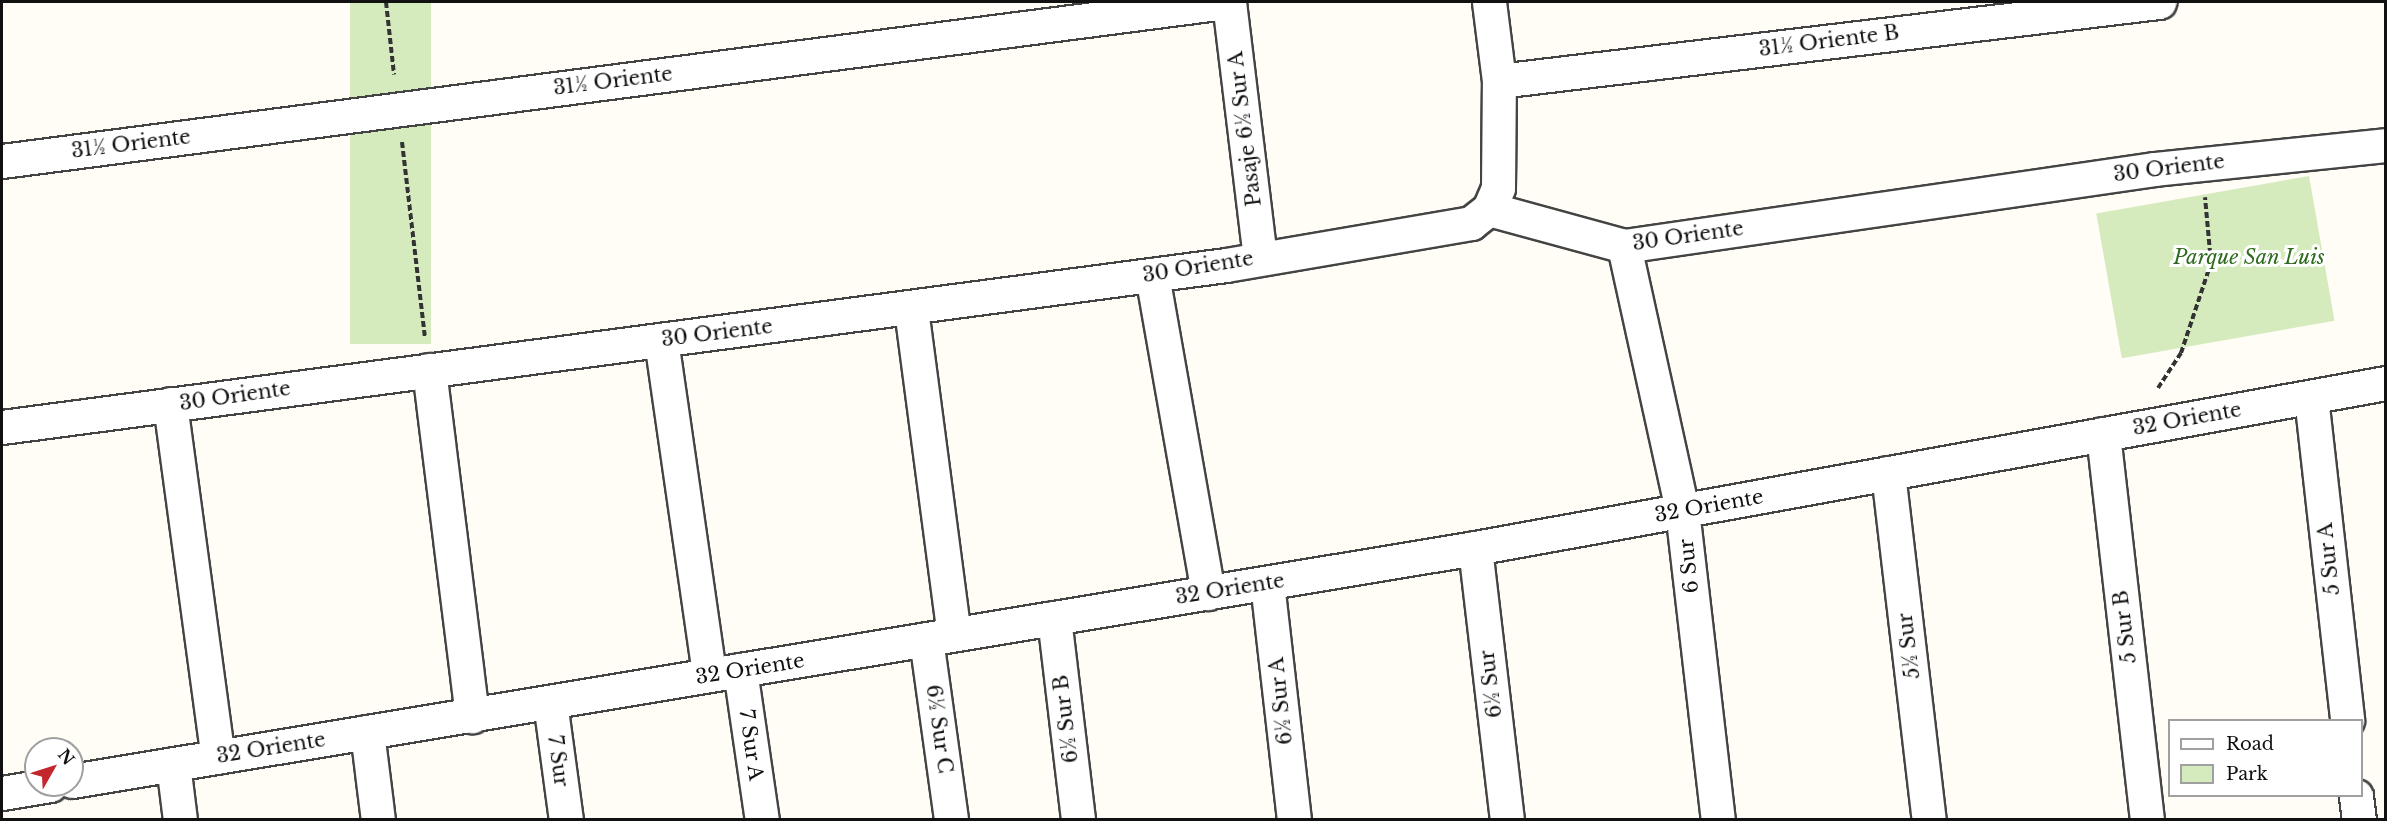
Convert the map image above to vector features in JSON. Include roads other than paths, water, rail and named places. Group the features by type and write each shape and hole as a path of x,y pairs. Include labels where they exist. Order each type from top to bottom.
{"street":[{"name":"31½ Oriente","path":"2,161 1224,2"},
{"name":"Pasaje 6½ Sur A","path":"1229,2 1260,257"},
{"path":"1489,2 1498,81 1498,188 1489,209"},
{"name":"31½ Oriente B","path":"1498,81 2152,2"},
{"name":"30 Oriente","path":"2,427 911,309 1152,275 1460,225 1481,217 1489,209 1624,246 2202,164 2385,146"},
{"name":"6 Sur","path":"1624,246 1682,510 1718,819"},
{"path":"1152,275 1208,593"},
{"name":"6½ Sur C","path":"911,309 940,637 951,819"},
{"name":"7 Sur A","path":"661,340 724,673 762,819"},
{"path":"429,370 472,716"},
{"name":"32 Oriente","path":"84,779 1475,548 2385,383"},
{"name":"5 Sur A","path":"2311,397 2348,719"},
{"path":"170,404 218,757"},
{"name":"5 Sur B","path":"2117,432 2147,819"},
{"name":"5½ Sur","path":"1888,473 1929,819"},
{"name":"6½ Sur","path":"1475,548 1507,819"},
{"name":"6½ Sur A","path":"1267,583 1294,819"},
{"name":"6½ Sur B","path":"1054,618 1078,819"},
{"name":"7 Sur","path":"550,702 566,819"},
{"path":"367,732 378,819"},
{"path":"173,764 180,819"},
{"path":"2,793 24,789"},
{"path":"2356,797 2359,819"}],"park label":[{"name":"Parque San Luis","path":"2249,257"}]}
